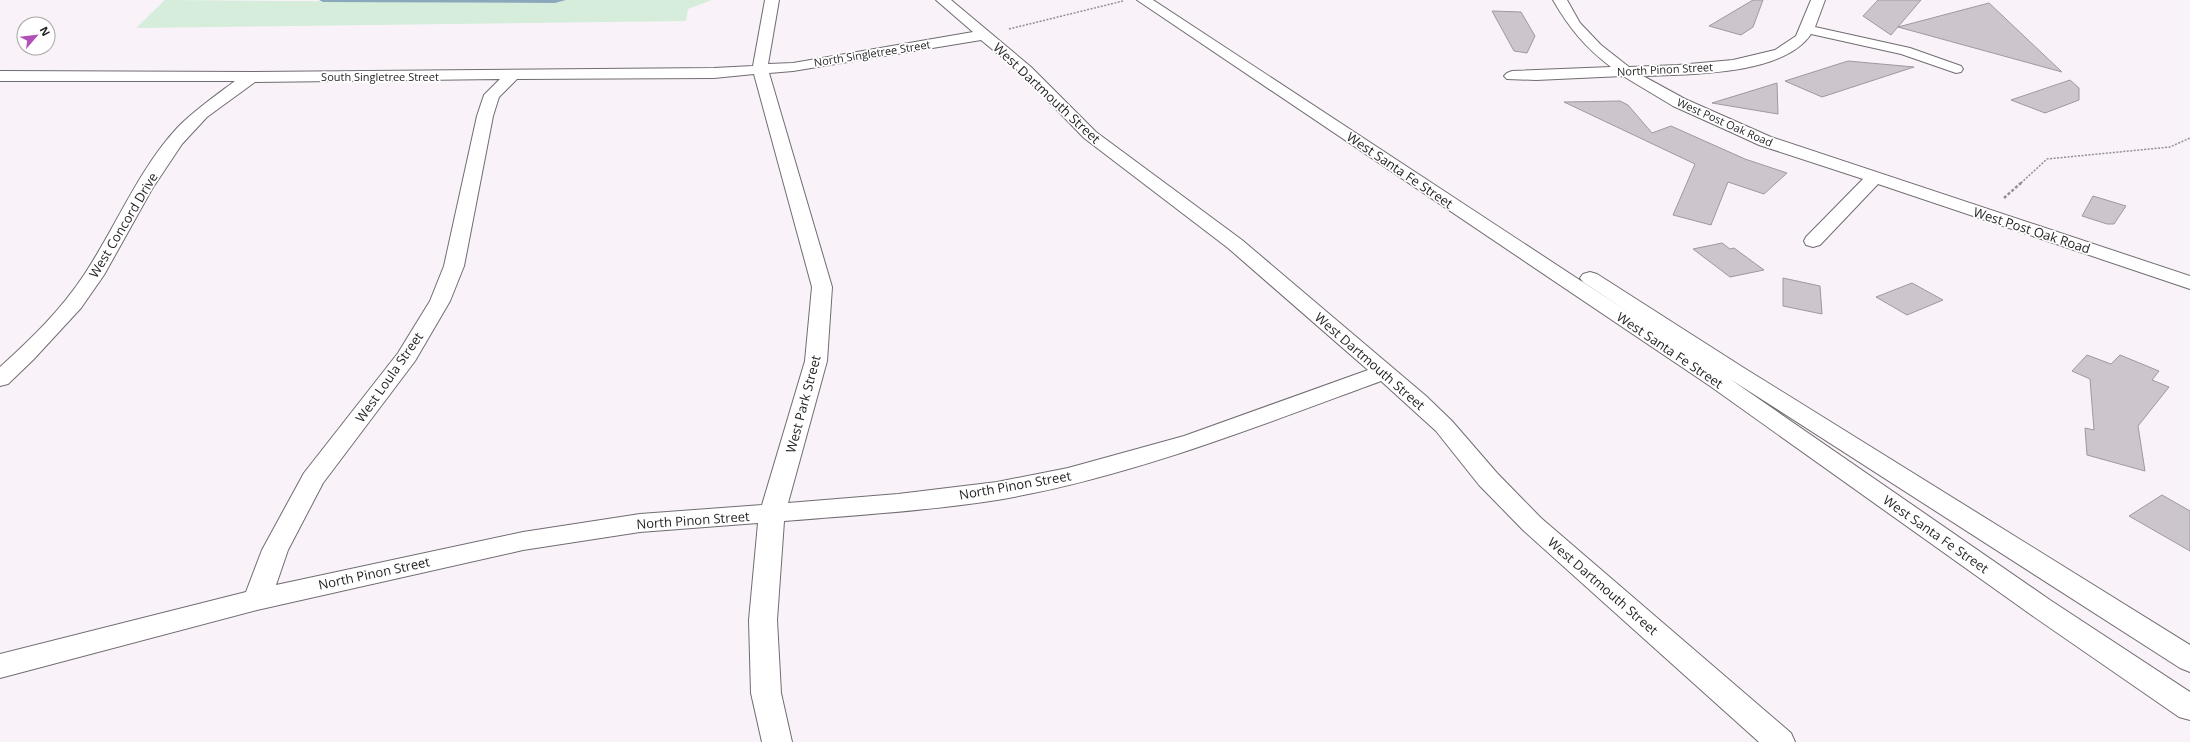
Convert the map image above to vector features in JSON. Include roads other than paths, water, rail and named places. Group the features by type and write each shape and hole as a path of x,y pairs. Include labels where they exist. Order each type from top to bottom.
{"street":[{"name":"West Park Street","path":"772,0 760,69 822,287 816,362 772,514 763,620 766,693 777,742"},
{"name":"West Dartmouth Street","path":"943,0 1026,70 1090,135 1235,244 1444,426 1488,479 1532,524 1780,742"},
{"name":"West Santa Fe Street","path":"1144,0 1718,381 2040,606 2190,708"},
{"name":"West Santa Fe Street","path":"1166,0 1736,373 2190,660"},
{"name":"West Post Oak Road","path":"1560,0 1565,11 1579,31 1610,60 1658,91 1713,119 1765,141 2190,282"},
{"name":"North Pinon Street","path":"1512,76 1627,72 1724,65 1765,59 1785,52 1799,42 1818,0"},
{"path":"1806,29 1905,51 1956,69"},
{"name":"North Singletree Street","path":"760,69 793,67 983,35"},
{"name":"South Singletree Street","path":"0,76 250,77 669,75 760,69"},
{"name":"West Loula Street","path":"257,600 275,550 313,479 407,356 440,301 454,266 485,116 492,95 512,76"},
{"name":"West Concord Drive","path":"0,379 60,319 93,277 153,175 177,140 198,119 250,77"},
{"path":"1813,241 1874,178"},
{"name":"North Pinon Street","path":"0,666 257,600 523,541 640,523 772,514 898,503 997,491 1068,476 1192,442 1383,372"}],"water":[{"path":"319,0 566,0 555,3 323,2"}]}
